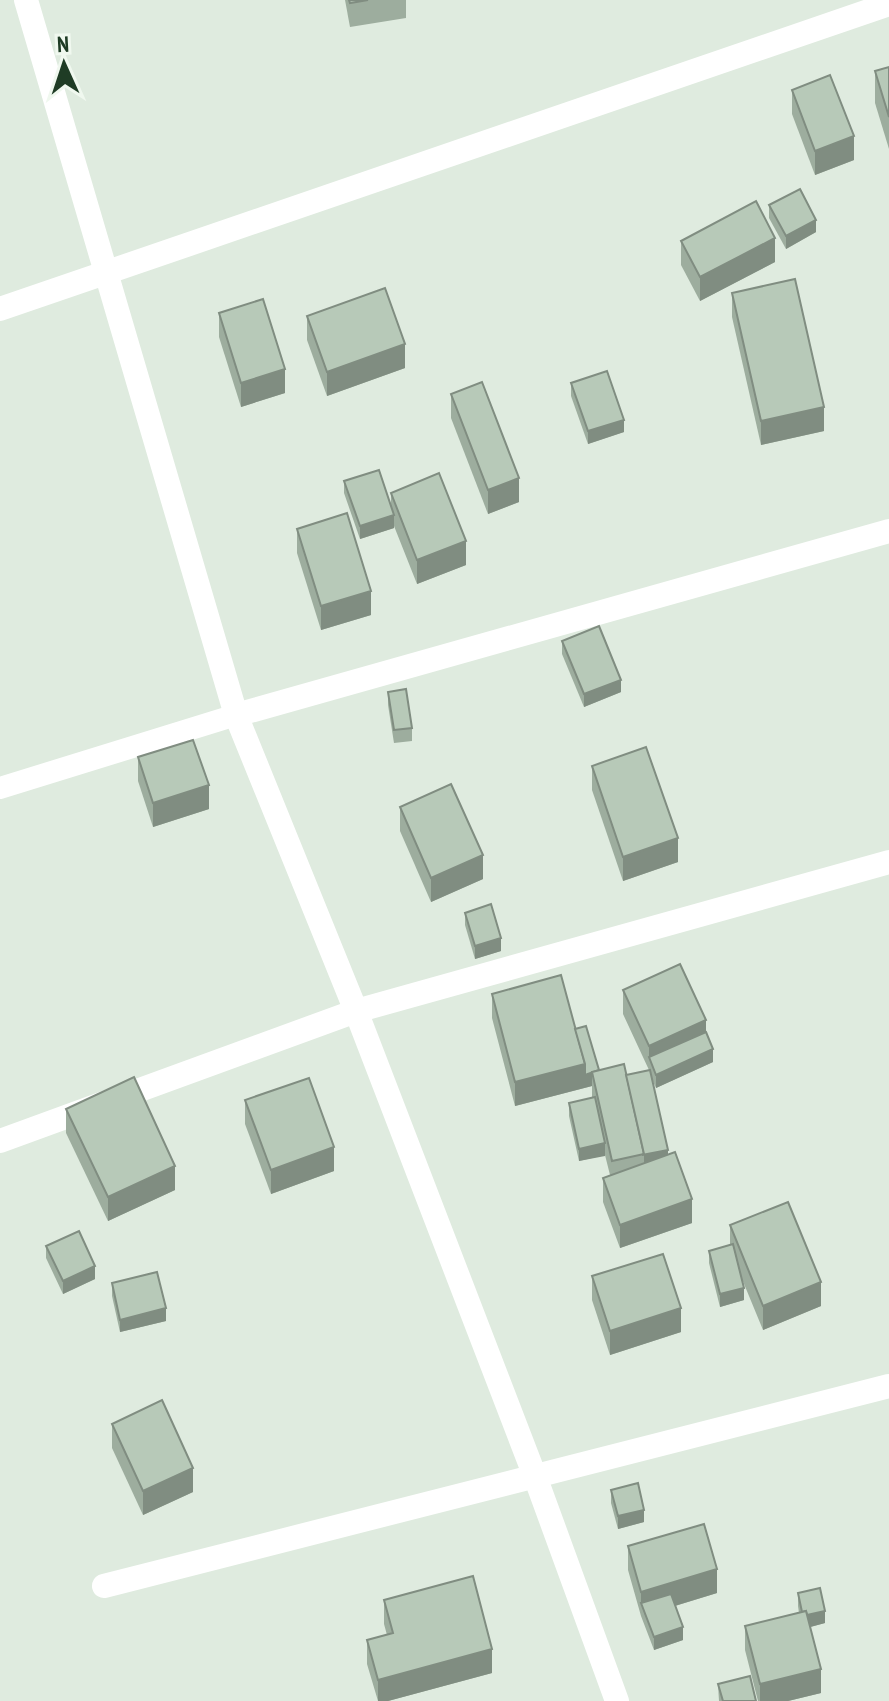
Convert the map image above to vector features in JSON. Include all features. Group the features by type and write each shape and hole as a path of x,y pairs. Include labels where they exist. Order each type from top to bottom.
{"street":[{"path":"26,0 236,715 356,1011 536,1479 617,1701"},
{"path":"0,309 106,270 889,4"},
{"path":"236,715 889,531"},
{"path":"0,1141 356,1011 889,862"},
{"path":"104,1586 536,1479 889,1386"}],"lane":[{"path":"0,788 236,715"}],"building":[{"path":"889,67 889,117 875,71"},
{"path":"830,75 854,136 815,151 792,90"},
{"path":"800,189 816,220 786,236 769,205"},
{"path":"756,201 775,238 700,277 681,241"},
{"path":"795,279 824,407 761,421 732,293"},
{"path":"385,288 405,344 327,372 307,316"},
{"path":"263,299 285,369 241,383 219,313"},
{"path":"607,371 624,420 588,431 571,383"},
{"path":"482,382 519,478 488,490 451,394"},
{"path":"379,470 394,515 360,526 344,481"},
{"path":"439,473 466,541 417,560 391,493"},
{"path":"347,513 371,591 321,606 297,529"},
{"path":"599,626 621,680 584,694 562,641"},
{"path":"406,689 412,728 394,730 388,692"},
{"path":"193,740 209,785 153,803 138,757"},
{"path":"646,747 678,838 623,857 592,766"},
{"path":"451,784 483,855 431,878 400,807"},
{"path":"491,904 501,938 475,946 465,913"},
{"path":"680,964 706,1020 649,1046 623,990"},
{"path":"561,975 585,1064 515,1082 492,994"},
{"path":"586,1026 599,1070 585,1075 575,1029"},
{"path":"706,1032 713,1049 656,1075 649,1057"},
{"path":"624,1064 644,1154 612,1161 592,1072"},
{"path":"650,1070 668,1150 642,1155 626,1075"},
{"path":"134,1077 175,1166 108,1197 66,1109"},
{"path":"309,1078 334,1147 271,1170 245,1100"},
{"path":"595,1097 605,1143 579,1149 569,1103"},
{"path":"675,1152 692,1199 620,1225 603,1178"},
{"path":"788,1202 821,1282 763,1306 730,1225"},
{"path":"79,1231 95,1266 63,1281 46,1246"},
{"path":"733,1244 744,1288 720,1294 709,1251"},
{"path":"663,1254 681,1308 610,1331 592,1276"},
{"path":"157,1272 166,1308 120,1320 112,1283"},
{"path":"162,1400 193,1468 143,1491 112,1424"},
{"path":"638,1483 644,1510 618,1516 611,1490"},
{"path":"704,1524 717,1569 641,1592 628,1546"},
{"path":"473,1576 492,1649 378,1680 367,1640 393,1633 384,1600"},
{"path":"820,1588 825,1611 807,1615 806,1611 802,1612 798,1593"},
{"path":"671,1594 683,1627 654,1637 641,1603"},
{"path":"806,1611 821,1669 760,1684 745,1626"},
{"path":"750,1676 756,1701 723,1701 718,1684"}]}
